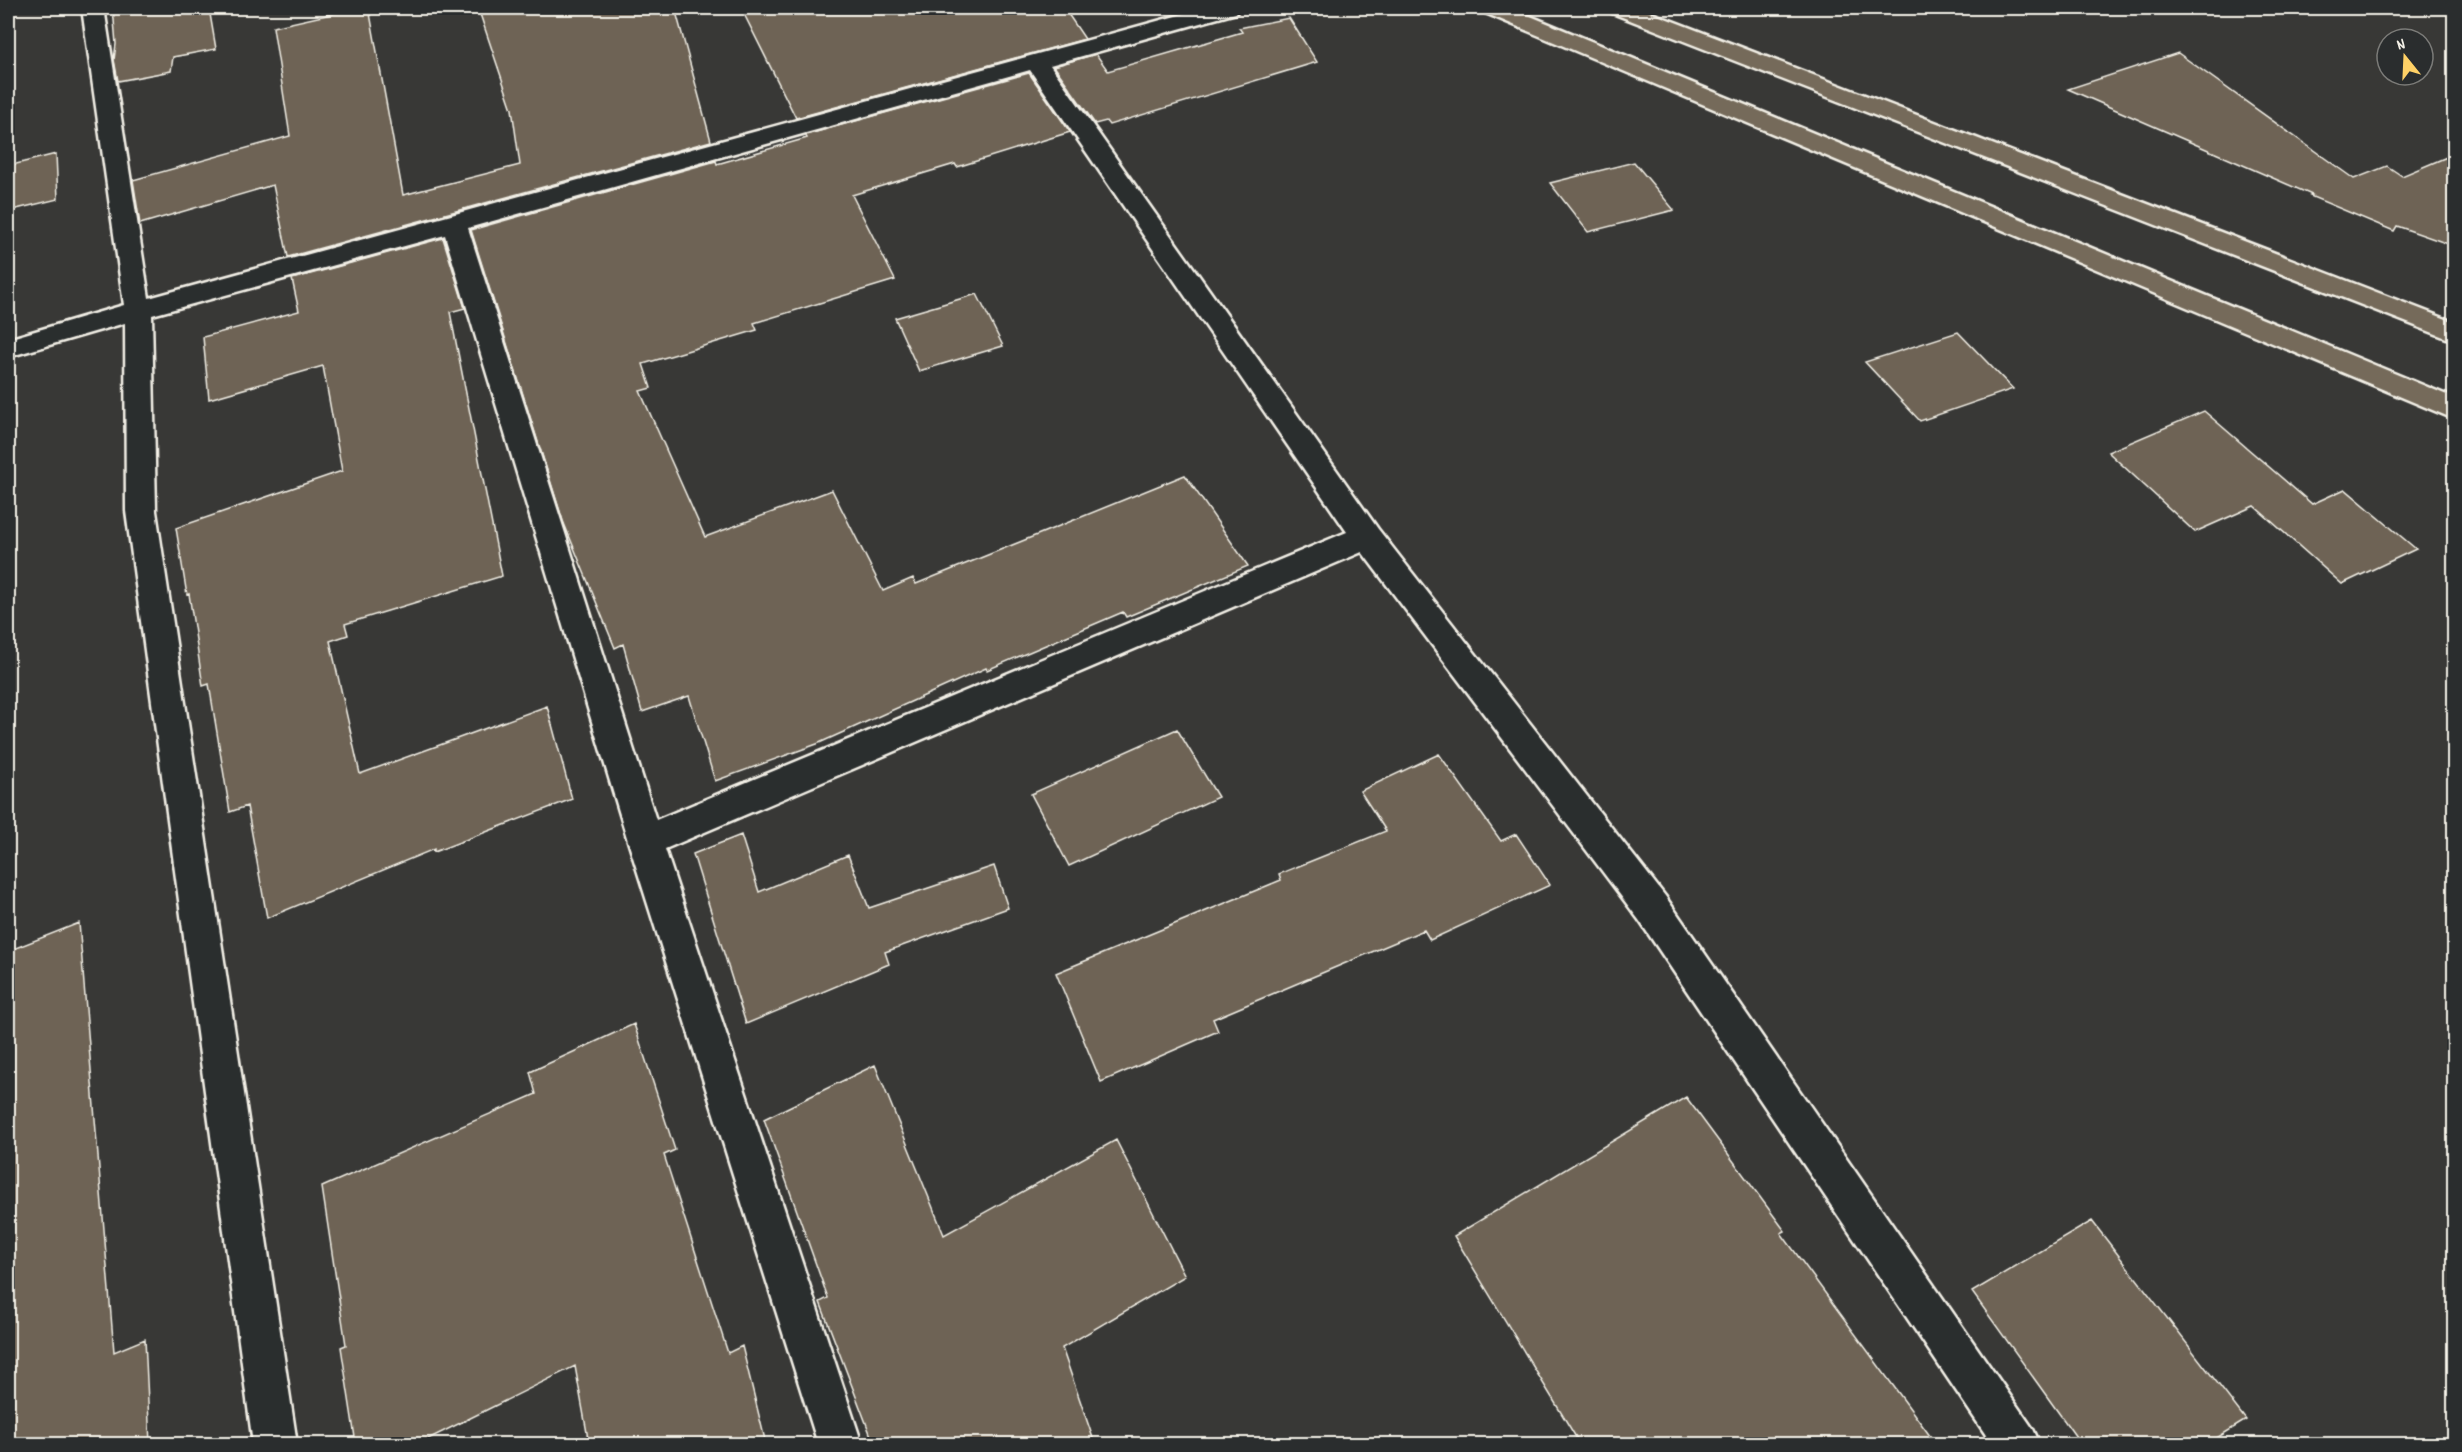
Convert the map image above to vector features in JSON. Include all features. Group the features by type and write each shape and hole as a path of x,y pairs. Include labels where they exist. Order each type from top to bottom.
{"highway":[{"path":"1493,8 2454,409"},
{"path":"1620,8 2454,332"}],"street":[{"path":"93,8 138,310 141,511 275,1444"},
{"path":"8,348 1228,8"},
{"path":"1036,62 1367,537 1652,908 2018,1444"},
{"path":"454,224 645,841 840,1444"},
{"path":"645,841 1367,537"}],"building":[{"path":"113,8 209,8 216,49 173,57 171,71 118,81 114,60 116,44"},
{"path":"358,8 369,8 403,195 520,165 512,109 478,8 675,8 711,141 288,257 273,185 140,224 133,180 290,136 273,27"},
{"path":"741,8 1064,8 1085,39 796,118"},
{"path":"1289,18 1317,62 1109,125 1106,121 1095,124 1054,66 1096,54 1108,71 1242,32 1239,28"},
{"path":"2178,53 2354,179 2387,166 2402,176 2454,154 2454,246 2397,226 2394,231 2068,89"},
{"path":"1029,73 1070,132 957,167 955,164 852,195 895,280 754,323 757,330 643,364 651,388 640,391 705,537 832,490 883,591 913,578 916,584 1185,475 1248,566 1126,617 1123,612 987,670 986,668 817,744 715,781 689,696 642,712 623,644 615,648 563,521 471,230 716,161 717,164 807,138 805,135"},
{"path":"56,154 58,199 8,211 8,166"},
{"path":"1634,162 1674,210 1588,232 1550,183"},
{"path":"443,238 465,308 450,312 502,576 345,624 348,635 330,641 360,774 547,706 572,799 434,852 434,849 267,918 247,806 230,812 209,684 203,686 176,528 342,471 323,366 209,399 203,337 299,311 292,279"},
{"path":"977,294 1003,346 919,371 895,318"},
{"path":"1958,332 2013,389 1920,421 1865,362"},
{"path":"2204,411 2312,504 2345,489 2416,549 2342,584 2254,506 2195,532 2108,452"},
{"path":"1177,729 1218,797 1069,866 1031,794"},
{"path":"1439,754 1501,841 1516,834 1550,885 1430,940 1424,930 1213,1019 1218,1031 1101,1082 1056,973 1281,880 1279,874 1386,831 1360,791"},
{"path":"741,835 759,892 848,855 869,908 994,866 1008,908 885,952 889,964 746,1024 693,854"},
{"path":"79,923 114,1352 145,1339 150,1444 8,1444 8,951"},
{"path":"634,1024 675,1150 664,1155 728,1353 742,1346 766,1444 589,1444 575,1366 418,1444 356,1444 341,1347 346,1345 322,1187 536,1094 530,1072"},
{"path":"875,1065 944,1235 1116,1140 1185,1276 1062,1348 1095,1444 874,1444 820,1302 828,1298 764,1119"},
{"path":"1686,1097 1785,1231 1781,1233 1936,1444 1580,1444 1454,1236"},
{"path":"2092,1221 2246,1420 2207,1444 2081,1444 1972,1292"}]}
